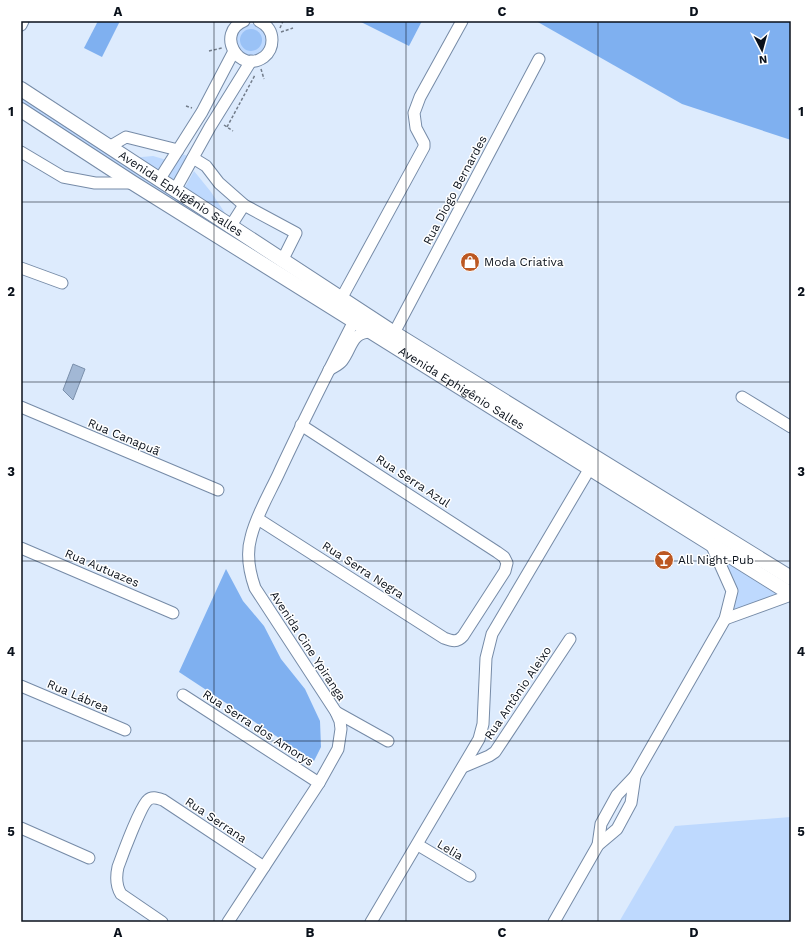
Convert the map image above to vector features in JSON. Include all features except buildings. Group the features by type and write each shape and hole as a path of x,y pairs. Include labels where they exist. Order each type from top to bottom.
{"main road":[{"name":"Avenida Ephigênio Salles","path":"21,89 394,333 791,578"},
{"name":"Avenida Ephigênio Salles","path":"21,110 133,183 354,322 791,594"}],"street":[{"path":"21,25 23,21"},
{"path":"159,180 202,112 231,45 230,38 232,32 243,21"},
{"path":"341,299 424,145 416,128 414,113 420,97 462,21"},
{"path":"229,49 241,59 251,61 262,58 270,49 272,37 264,23"},
{"name":"Rua Diogo Bernardes","path":"394,333 539,59"},
{"path":"175,190 212,123 251,61"},
{"path":"109,147 126,137 178,150"},
{"name":"Avenida Ephigênio Salles","path":"21,152 64,177 95,183 133,183"},
{"path":"193,158 206,166 219,183 244,205 296,233 282,261"},
{"path":"230,227 244,205"},
{"path":"21,268 62,283"},
{"name":"Avenida Cine Ypiranga","path":"228,922 319,783 338,749 341,728 336,712 255,588 250,574 249,549 251,536 258,519 301,425 354,322"},
{"name":"Avenida Cine Ypiranga","path":"329,370 342,362 356,337 360,334 371,332"},
{"path":"742,397 791,427"},
{"name":"Rua Canapuã","path":"21,407 218,490"},
{"name":"Rua Serra Azul","path":"301,425 504,557 507,563 505,571 463,636 455,641"},
{"path":"371,922 418,845 479,739 482,731 484,669 488,644 492,634 590,468"},
{"name":"Rua Serra Negra","path":"258,519 444,638 455,641"},
{"path":"554,922 598,844 601,824 617,794 635,776 725,619 732,591 711,544"},
{"name":"Rua Autuazes","path":"21,548 173,613"},
{"path":"725,619 791,594"},
{"name":"Rua Antônio Aleixo","path":"463,767 495,752 570,639"},
{"name":"Rua Lábrea","path":"21,686 125,730"},
{"name":"Rua Serra dos Amorys","path":"183,695 319,783"},
{"path":"336,712 388,741"},
{"path":"598,844 617,830 631,803 635,776"},
{"name":"Rua Serrana","path":"162,922 121,894 117,882 118,867 145,802 149,799 153,797 162,800 264,867"},
{"path":"21,828 89,858"},
{"name":"Lelia","path":"418,845 470,876"}],"path":[{"path":"283,21 278,32 293,28"},
{"path":"210,51 229,49"},
{"path":"261,67 264,79"},
{"path":"227,127 256,74"}],"shaded area":[{"path":"98,21 120,21 102,57 84,48"},
{"path":"359,21 422,21 409,46"},
{"path":"536,21 791,21 791,140 682,104"},
{"path":"249,24 255,24 265,31 268,40 267,46 261,53 255,56 249,56 239,49 236,43 236,37 243,27"},
{"path":"251,29 259,32 262,40 259,48 251,51 243,48 240,40 243,32"},
{"path":"21,94 367,319 362,324 21,103"},
{"path":"180,153 190,157 177,181 166,180"},
{"path":"153,156 170,161 158,176 131,158"},
{"path":"194,171 211,192 225,213 184,189"},
{"path":"720,557 784,597 729,612 735,591"},
{"path":"226,569 243,601 264,626 281,659 305,689 320,721 321,747 314,761 179,672"},
{"path":"791,817 791,922 619,922 675,826"}],"place":[{"name":"Moda Criativa","path":"470,262"},
{"name":"All Night Pub","path":"664,560"}]}
